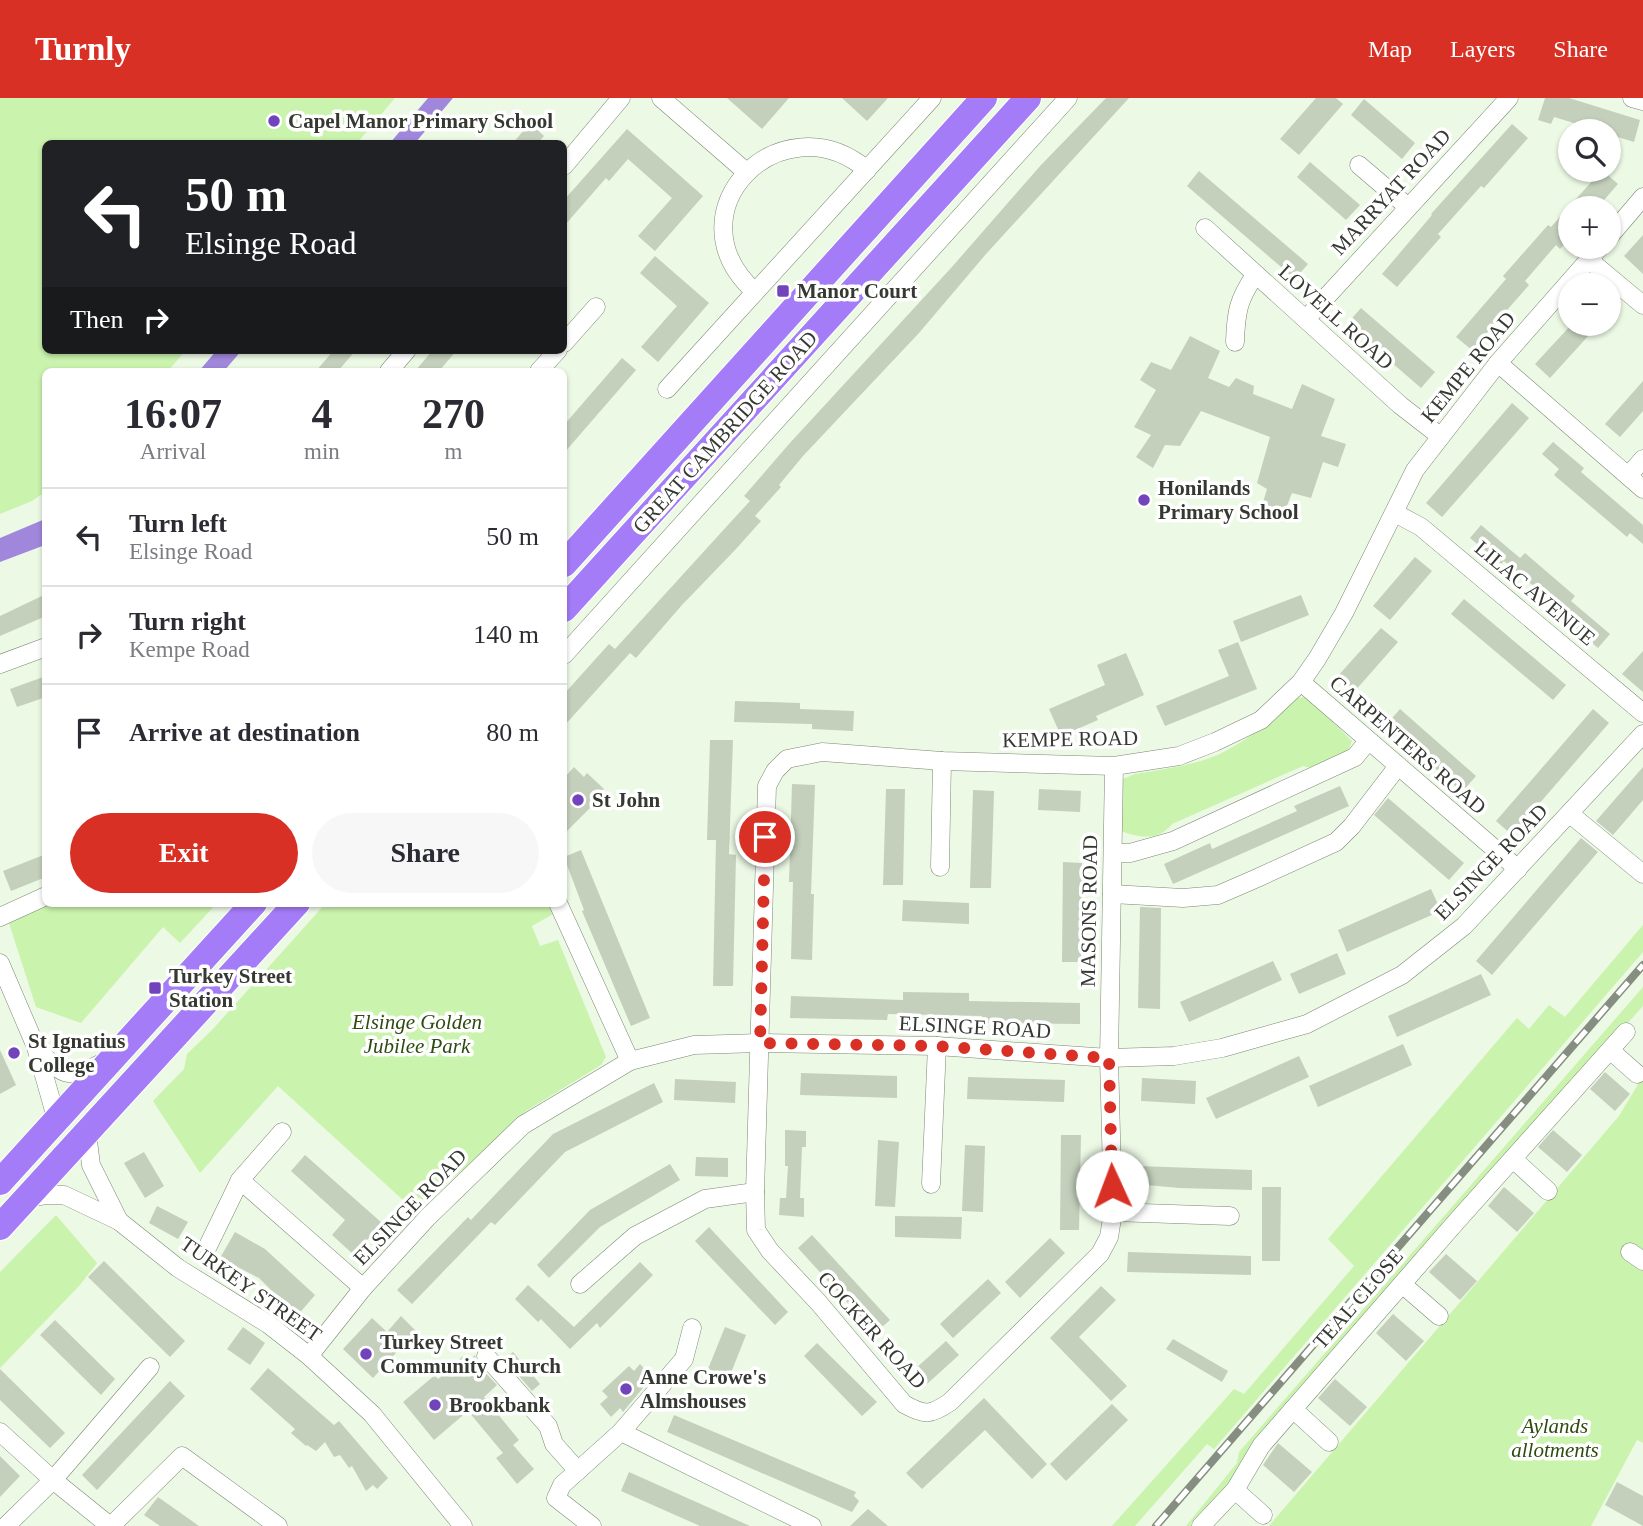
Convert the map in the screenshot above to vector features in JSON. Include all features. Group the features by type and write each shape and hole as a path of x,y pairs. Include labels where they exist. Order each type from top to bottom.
{"highway":[{"name":"GREAT CAMBRIDGE ROAD","path":"567,561 984,98"},
{"name":"GREAT CAMBRIDGE ROAD","path":"567,607 1028,98"},
{"path":"0,1182 250,907"},
{"path":"0,1227 293,907"}],"street":[{"path":"567,162 621,98"},
{"path":"661,98 744,170"},
{"path":"667,389 932,98"},
{"path":"567,652 1069,98"},
{"name":"MARRYAT ROAD","path":"1307,318 1509,98"},
{"path":"1632,98 1643,102"},
{"path":"755,292 733,267 724,241 723,214 727,198 744,170 766,153 787,145 812,143 838,150 856,160 866,170"},
{"path":"1359,165 1408,207"},
{"path":"1621,222 1643,197"},
{"name":"LOVELL ROAD","path":"1205,228 1400,405 1440,436"},
{"name":"KEMPE ROAD","path":"760,1043 767,786 775,771 787,759 821,752 942,761 1114,765 1179,756 1261,720 1301,682 1343,613 1415,470 1498,363 1590,259"},
{"path":"1601,259 1643,305"},
{"path":"1235,342 1241,296 1255,275"},
{"path":"567,340 596,307"},
{"path":"392,368 404,354"},
{"path":"542,368 554,354"},
{"path":"1498,363 1643,489"},
{"path":"1628,476 1643,459"},
{"name":"LILAC AVENUE","path":"1395,513 1421,527 1643,713"},
{"path":"0,664 42,648"},
{"name":"CARPENTERS ROAD","path":"1301,682 1518,869"},
{"name":"ELSINGE ROAD","path":"309,1356 363,1288 427,1218 523,1125 631,1061 694,1045 760,1043 937,1046 1109,1058 1174,1055 1222,1048 1307,1024 1402,975 1464,926 1643,734"},
{"path":"1113,853 1130,853 1173,841 1355,757 1368,741"},
{"path":"940,867 942,761"},
{"name":"MASONS ROAD","path":"1109,1058 1114,765"},
{"path":"1112,894 1183,898 1218,895 1336,842 1352,826 1398,766"},
{"path":"1570,814 1643,874"},
{"path":"0,917 42,898"},
{"path":"560,907 631,1061"},
{"path":"0,963 36,1047 57,1121"},
{"name":"TEAL CLOSE","path":"1201,1526 1235,1490 1261,1446 1626,1032"},
{"name":"COCKER ROAD","path":"760,1043 756,1230 770,1251 818,1302 904,1404 918,1411 933,1413 950,1402 1100,1254 1109,1237 1113,1212 1109,1058"},
{"path":"931,1184 937,1046"},
{"path":"36,1047 58,1071 81,1074 118,1054"},
{"path":"1610,1050 1637,1074"},
{"path":"208,1246 240,1180 282,1132"},
{"name":"TURKEY STREET","path":"88,1133 91,1165 119,1221"},
{"path":"1513,1159 1548,1191"},
{"path":"240,1180 363,1288"},
{"path":"580,1284 635,1236 705,1199 755,1192"},
{"name":"TURKEY STREET","path":"27,1198 64,1195 119,1221 178,1268 268,1324 309,1356 372,1414 463,1526"},
{"path":"1113,1212 1230,1216"},
{"path":"1402,1284 1439,1316"},
{"path":"592,1526 556,1499 562,1485 621,1432 684,1359 692,1328"},
{"path":"486,1356 548,1426 554,1444 578,1471"},
{"path":"6,1526 53,1480 150,1367"},
{"path":"1293,1409 1329,1442"},
{"path":"0,1432 53,1480 111,1526 181,1456 278,1526"},
{"path":"621,1432 812,1526"},
{"path":"1235,1490 1263,1515"}],"green space":[{"path":"0,98 395,98 360,140 42,140 42,354 183,354 171,368 42,368 42,494 0,514"},
{"path":"1308,697 1352,741 1348,751 1316,769 1303,766 1172,824 1155,836 1121,831 1120,795 1123,779 1222,753 1256,732 1295,698"},
{"path":"43,907 213,907 180,943 163,927 81,1023 36,1007 9,923"},
{"name":"Elsinge Golden Jubilee Park","path":"322,907 553,907 555,913 532,926 540,946 558,940 606,1057 601,1065 526,1111 415,1211 278,1086 200,1173 153,1101 184,1069 187,1054 213,1029"},
{"path":"1643,925 1643,952 1214,1449 1207,1444 1135,1526 1112,1526 1234,1389 1244,1394 1354,1266 1328,1239 1517,1018 1529,1029 1549,1005 1565,1017"},
{"path":"1643,987 1643,1006 1369,1312 1193,1526 1186,1526 1237,1463 1239,1452"},
{"name":"Aylands allotments","path":"1643,1076 1643,1443 1637,1440 1591,1526 1269,1526 1619,1116"},
{"path":"56,1215 97,1263 79,1286 0,1368 0,1272"}],"shaded area":[{"path":"428,98 453,98 418,140 393,140"},
{"path":"214,354 239,354 227,368 202,368"},
{"path":"42,520 42,546 0,562 0,538"}],"building":[{"path":"727,98 789,98 762,129"},
{"path":"842,98 888,98 867,121"},
{"path":"1106,98 1129,98 986,254 919,333 803,456 779,485 781,487 755,516 761,521 736,549 636,658 630,653 567,723 567,691 609,644 615,649 750,501 744,496 789,444 951,268 1041,165"},
{"path":"1316,98 1336,98 1343,104 1299,155 1280,139"},
{"path":"1545,98 1569,98 1640,120 1634,142 1621,138 1621,119 1554,117 1551,124 1538,120"},
{"path":"1364,99 1415,143 1402,159 1351,115"},
{"path":"530,123 544,136 540,140 515,140"},
{"path":"1512,124 1528,138 1438,234 1441,237 1397,287 1382,274 1431,214"},
{"path":"627,129 703,196 655,251 638,236 672,198 628,159 609,181 606,178 567,223 567,197"},
{"path":"1310,162 1360,205 1346,220 1297,177"},
{"path":"1199,171 1308,264 1295,279 1187,186"},
{"path":"1591,182 1618,184 1608,196 1579,196"},
{"path":"1558,219 1558,247 1556,245 1525,281 1529,285 1472,350 1456,337 1506,279 1503,276 1548,225 1551,227"},
{"path":"1643,235 1643,274 1624,256"},
{"path":"655,256 709,303 658,362 641,347 677,306 640,273"},
{"path":"1361,308 1435,372 1421,388 1347,324"},
{"path":"1190,336 1220,351 1208,378 1229,387 1236,378 1254,386 1253,394 1292,409 1302,384 1335,399 1321,436 1346,444 1338,467 1323,462 1311,498 1292,493 1283,516 1261,509 1267,489 1257,483 1270,437 1201,411 1180,446 1165,445 1153,468 1136,457 1151,435 1134,427 1156,390 1140,380 1151,362 1171,370"},
{"path":"1561,336 1588,336 1550,378 1535,364"},
{"path":"331,354 353,354 341,368 319,368"},
{"path":"430,354 454,354 442,368 418,368"},
{"path":"622,358 636,370 567,450 567,422"},
{"path":"1643,381 1643,411 1620,437 1605,424"},
{"path":"1512,403 1529,418 1442,517 1426,503"},
{"path":"1553,442 1584,468 1581,472 1643,525 1643,544 1630,533 1627,537 1554,475 1559,469 1542,454"},
{"path":"1481,525 1520,558 1525,553 1575,596 1571,601 1610,634 1598,648 1566,621 1570,617 1504,561 1501,564 1470,538"},
{"path":"1415,557 1432,571 1390,620 1373,606"},
{"path":"1301,595 1309,615 1241,642 1233,621"},
{"path":"42,596 42,618 0,636 0,616"},
{"path":"1464,599 1566,685 1553,700 1451,614"},
{"path":"1381,628 1398,642 1354,692 1337,677"},
{"path":"1238,642 1257,689 1165,726 1156,706 1229,676 1218,650"},
{"path":"1643,651 1643,692 1622,674"},
{"path":"1126,653 1144,695 1096,716 1098,720 1061,736 1049,709 1105,685 1097,665"},
{"path":"42,677 42,698 17,707 10,689"},
{"path":"735,701 800,703 800,709 854,711 853,731 812,729 812,724 734,722"},
{"path":"1400,709 1476,776 1462,792 1386,725"},
{"path":"1593,709 1609,723 1512,835 1496,821"},
{"path":"710,740 733,740 729,854 736,855 733,986 713,986 716,840 707,840"},
{"name":"St John","path":"574,767 584,777 587,773 604,789 590,802 593,805 567,831 567,775"},
{"path":"1643,767 1643,800 1613,835 1596,821"},
{"path":"792,784 815,785 811,894 814,894 812,960 791,959 793,882 789,882"},
{"path":"1340,786 1349,806 1173,884 1164,864 1210,843 1212,849 1297,811 1294,806"},
{"path":"886,789 905,789 903,885 883,885"},
{"path":"1039,789 1081,791 1080,812 1038,810"},
{"path":"973,790 994,791 991,888 970,888"},
{"path":"1388,798 1464,863 1449,880 1374,815"},
{"path":"1581,838 1598,852 1492,975 1476,961"},
{"path":"581,850 650,1018 631,1026 582,911 584,910 567,865 567,856"},
{"path":"42,856 42,879 11,891 3,871"},
{"path":"1063,862 1082,863 1081,962 1062,962"},
{"path":"1431,889 1441,911 1347,952 1338,930"},
{"path":"903,900 969,903 969,924 902,921"},
{"path":"1140,907 1161,908 1160,1009 1138,1008"},
{"path":"1337,953 1346,974 1299,994 1290,974"},
{"path":"1273,961 1282,980 1189,1022 1180,1002"},
{"path":"1481,974 1491,995 1397,1037 1388,1016"},
{"path":"903,992 969,993 969,1001 1080,1003 1080,1024 982,1023 982,1016 888,1014 887,1020 790,1018 791,996 903,1000"},
{"path":"1403,1044 1412,1065 1318,1107 1309,1086"},
{"path":"0,1050 16,1085 0,1094"},
{"path":"1299,1056 1309,1077 1216,1119 1206,1098"},
{"path":"1605,1072 1630,1094 1615,1111 1590,1089"},
{"path":"801,1073 897,1076 897,1098 800,1095"},
{"path":"968,1077 1065,1080 1064,1102 967,1099"},
{"path":"1142,1078 1196,1081 1195,1104 1141,1101"},
{"path":"675,1079 736,1082 735,1103 674,1100"},
{"path":"654,1083 663,1102 565,1152 495,1225 491,1222 412,1304 397,1290 468,1217 471,1220 553,1134"},
{"path":"785,1130 806,1131 806,1147 802,1147 800,1198 804,1198 804,1217 779,1215 780,1198 786,1198 788,1166 785,1166"},
{"path":"1553,1130 1582,1155 1567,1172 1538,1147"},
{"path":"1061,1135 1081,1135 1079,1230 1060,1230"},
{"path":"878,1140 899,1142 895,1207 875,1206"},
{"path":"965,1145 985,1146 983,1212 962,1211"},
{"path":"144,1152 164,1186 145,1198 124,1163"},
{"path":"305,1155 382,1223 354,1255 332,1235 345,1220 291,1171"},
{"path":"696,1157 728,1158 728,1177 695,1176"},
{"path":"670,1164 680,1180 600,1227 549,1278 537,1265 590,1210"},
{"path":"1137,1166 1252,1170 1252,1190 1136,1184"},
{"path":"1262,1187 1281,1187 1280,1261 1262,1261"},
{"path":"1504,1187 1534,1213 1517,1232 1488,1206"},
{"path":"157,1206 188,1222 178,1239 149,1223"},
{"path":"895,1216 962,1217 961,1239 895,1237"},
{"path":"709,1227 788,1312 775,1325 695,1241"},
{"path":"235,1232 265,1249 315,1295 297,1316 259,1278 220,1258"},
{"path":"812,1235 890,1320 875,1333 798,1248"},
{"path":"1050,1238 1065,1253 1020,1298 1005,1282"},
{"path":"1128,1252 1251,1256 1251,1275 1127,1272"},
{"path":"1446,1254 1477,1281 1460,1300 1429,1272"},
{"path":"104,1261 185,1341 170,1357 88,1277"},
{"path":"640,1262 653,1275 600,1328 597,1323 570,1349 541,1319 538,1322 515,1299 528,1285 574,1327"},
{"path":"988,1279 1001,1293 953,1338 940,1324"},
{"path":"1101,1286 1116,1300 1079,1337 1127,1386 1111,1401 1050,1338"},
{"path":"1393,1314 1424,1341 1406,1361 1376,1333"},
{"path":"401,1316 416,1331 373,1378 343,1349 372,1318 387,1332"},
{"path":"55,1320 115,1379 101,1395 40,1335"},
{"path":"243,1327 265,1343 250,1365 227,1349"},
{"path":"725,1327 746,1335 729,1378 708,1369"},
{"path":"1173,1339 1228,1371 1222,1382 1166,1349"},
{"path":"946,1341 959,1355 927,1384 914,1370"},
{"path":"817,1343 877,1402 862,1416 804,1356"},
{"path":"513,1352 540,1384 532,1391 504,1359"},
{"path":"475,1355 477,1364 497,1385 484,1397 519,1440 513,1445 534,1469 517,1484 496,1458 503,1453 468,1411 434,1440 403,1402 435,1375 438,1379 463,1356 468,1362"},
{"name":"Anne Crowe's Almshouses","path":"640,1364 652,1377 623,1412 620,1408 611,1417 600,1404 608,1397 602,1391 629,1366 634,1371"},
{"path":"268,1368 334,1425 339,1421 388,1478 377,1489 373,1485 366,1491 352,1466 349,1468 340,1455 334,1457 325,1442 316,1451 306,1446 291,1433 295,1429 250,1389"},
{"path":"0,1369 65,1433 50,1448 0,1400"},
{"path":"1335,1379 1367,1407 1350,1426 1318,1398"},
{"path":"170,1381 185,1396 97,1490 82,1475"},
{"path":"984,1398 1047,1464 1032,1479 985,1430 922,1489 906,1473"},
{"path":"1112,1404 1128,1420 1066,1481 1050,1464"},
{"path":"674,1415 856,1492 854,1496 859,1501 852,1512 667,1432"},
{"path":"1278,1443 1312,1472 1294,1492 1263,1465"},
{"path":"0,1456 20,1476 0,1497"},
{"path":"629,1472 750,1526 700,1526 621,1491"},
{"path":"1617,1482 1643,1496 1643,1526 1605,1505"},
{"path":"158,1497 199,1526 160,1526 144,1515"},
{"path":"868,1509 888,1526 850,1526"}],"railway":[{"path":"1156,1526 1643,965"}],"place":[{"name":"Capel Manor Primary School","path":"274,121"},
{"name":"Manor Court","path":"783,291"},
{"name":"Honilands Primary School","path":"1144,500"},
{"name":"St John","path":"578,800"},
{"name":"Turkey Street Station","path":"155,988"},
{"name":"St Ignatius College","path":"14,1053"},
{"name":"Turkey Street Community Church","path":"366,1354"},
{"name":"Anne Crowe's Almshouses","path":"626,1389"},
{"name":"Brookbank","path":"435,1405"}],"route":[{"path":"765,837 760,1043 937,1046 1109,1058 1112,1186"}]}
